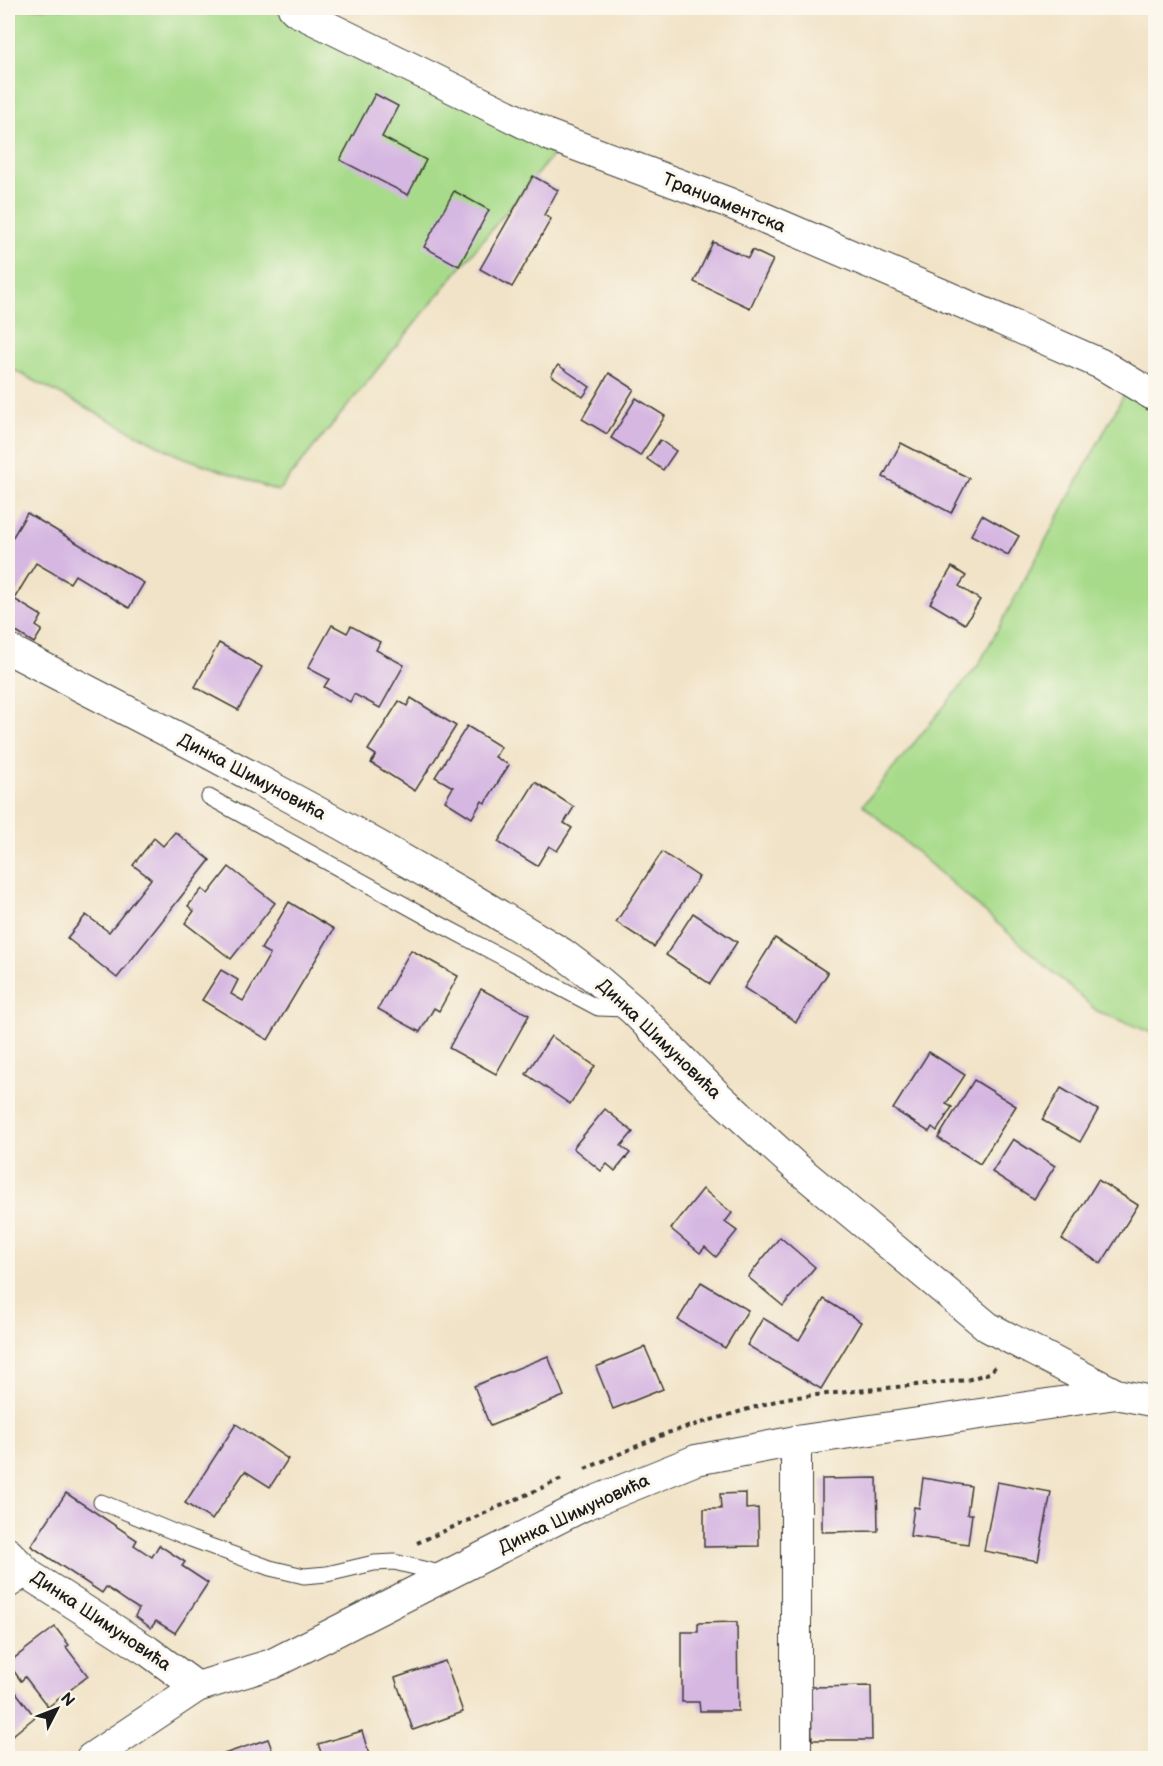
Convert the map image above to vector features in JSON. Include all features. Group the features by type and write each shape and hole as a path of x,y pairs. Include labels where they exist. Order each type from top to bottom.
{"street":[{"name":"Транџаментска","path":"292,8 548,135 727,202 867,262 1101,364 1155,397"},
{"name":"Динка Шимуновића","path":"8,649 198,747 471,898 562,953 633,1010 718,1096 796,1167 988,1327 1116,1394 1155,1402"},
{"name":"Динка Шимуновића","path":"108,1754 197,1687 272,1665 585,1505 696,1460 796,1441 1116,1394"},
{"path":"796,1441 796,1758"},
{"name":"Динка Шимуновића","path":"8,1553 19,1584 148,1651 197,1687"}],"lane":[{"path":"209,797 598,1008 633,1010"},
{"path":"101,1502 190,1539 270,1568 304,1576 327,1574 374,1563 394,1562 447,1575"}],"green space":[{"path":"8,8 291,8 564,141 278,491 177,455 8,367"},
{"path":"1126,391 1155,411 1155,1034 1097,1011 863,805 979,664"}],"building":[{"path":"375,94 398,106 382,137 426,160 408,195 340,160"},
{"path":"533,176 558,190 544,215 551,219 512,287 480,269"},
{"path":"454,191 489,210 459,266 424,247"},
{"path":"713,242 748,258 752,250 773,260 750,308 694,282"},
{"path":"558,365 590,387 583,397 551,375"},
{"path":"609,373 634,389 607,434 582,419"},
{"path":"636,398 665,416 640,456 611,438"},
{"path":"660,440 676,451 663,470 647,459"},
{"path":"901,443 969,478 951,513 883,477"},
{"path":"27,513 144,583 129,608 75,575 70,583 36,563 14,599 42,616 36,626 42,630 34,643 8,627 8,545"},
{"path":"982,515 1019,536 1008,555 971,535"},
{"path":"952,567 966,576 959,586 980,600 965,624 930,603"},
{"path":"332,625 347,633 351,626 380,642 376,650 404,665 380,708 354,694 350,702 324,687 329,679 308,668"},
{"path":"219,643 262,667 238,710 195,687"},
{"path":"411,698 456,726 415,791 371,763 376,755 368,750 399,701 407,706"},
{"path":"467,726 501,747 495,757 509,765 485,803 482,801 472,818 445,801 453,787 435,777"},
{"path":"535,782 574,807 564,823 572,828 557,851 549,846 537,866 498,842"},
{"path":"175,832 210,860 117,978 67,938 86,915 109,932 151,879 133,865 154,838 163,846"},
{"path":"662,852 699,877 654,947 616,922"},
{"path":"229,867 275,903 231,959 185,923 194,911 188,906 202,889 208,894"},
{"path":"289,902 334,929 268,1040 202,1000 221,970 238,980 231,994 243,1001 270,954 261,949"},
{"path":"693,913 737,942 710,984 666,955"},
{"path":"775,938 828,973 796,1022 744,988"},
{"path":"411,950 458,976 439,1011 434,1008 420,1032 378,1009"},
{"path":"481,989 529,1015 496,1074 449,1048"},
{"path":"551,1036 595,1066 570,1104 526,1074"},
{"path":"929,1052 965,1075 946,1104 952,1107 937,1131 932,1127 929,1132 893,1109"},
{"path":"974,1080 1016,1106 980,1164 938,1138"},
{"path":"1061,1088 1098,1110 1080,1142 1042,1120"},
{"path":"605,1109 633,1132 621,1146 630,1153 615,1171 607,1164 601,1171 573,1148"},
{"path":"1013,1139 1055,1166 1034,1199 992,1172"},
{"path":"1098,1180 1138,1205 1101,1264 1062,1239"},
{"path":"703,1189 732,1213 725,1222 737,1231 716,1257 705,1247 700,1253 671,1229"},
{"path":"780,1237 815,1267 783,1306 748,1277"},
{"path":"701,1282 748,1310 725,1348 678,1320"},
{"path":"824,1299 861,1322 821,1389 747,1345 763,1318 799,1340"},
{"path":"645,1347 663,1389 613,1409 596,1367"},
{"path":"548,1356 564,1396 490,1426 474,1386"},
{"path":"236,1424 288,1459 270,1487 245,1471 212,1520 185,1503"},
{"path":"877,1478 878,1531 822,1532 822,1479"},
{"path":"923,1478 971,1486 967,1514 972,1514 968,1544 910,1536 914,1507 919,1508"},
{"path":"997,1482 1051,1492 1038,1561 984,1551"},
{"path":"66,1493 137,1540 134,1545 152,1557 159,1545 185,1562 182,1566 208,1583 175,1633 156,1621 151,1628 135,1616 139,1609 106,1587 102,1593 31,1546"},
{"path":"746,1493 746,1509 758,1508 759,1546 704,1547 704,1509 721,1509 720,1494"},
{"path":"737,1622 738,1711 700,1711 699,1702 682,1702 682,1632 698,1632 698,1623"},
{"path":"55,1627 69,1645 66,1647 88,1676 48,1707 25,1677 21,1681 8,1663"},
{"path":"445,1661 463,1712 413,1730 395,1678"},
{"path":"8,1682 35,1717 8,1739"},
{"path":"871,1686 872,1740 812,1740 811,1687"},
{"path":"362,1731 370,1758 323,1758 318,1744"},
{"path":"268,1739 275,1758 226,1758 224,1754"}]}
